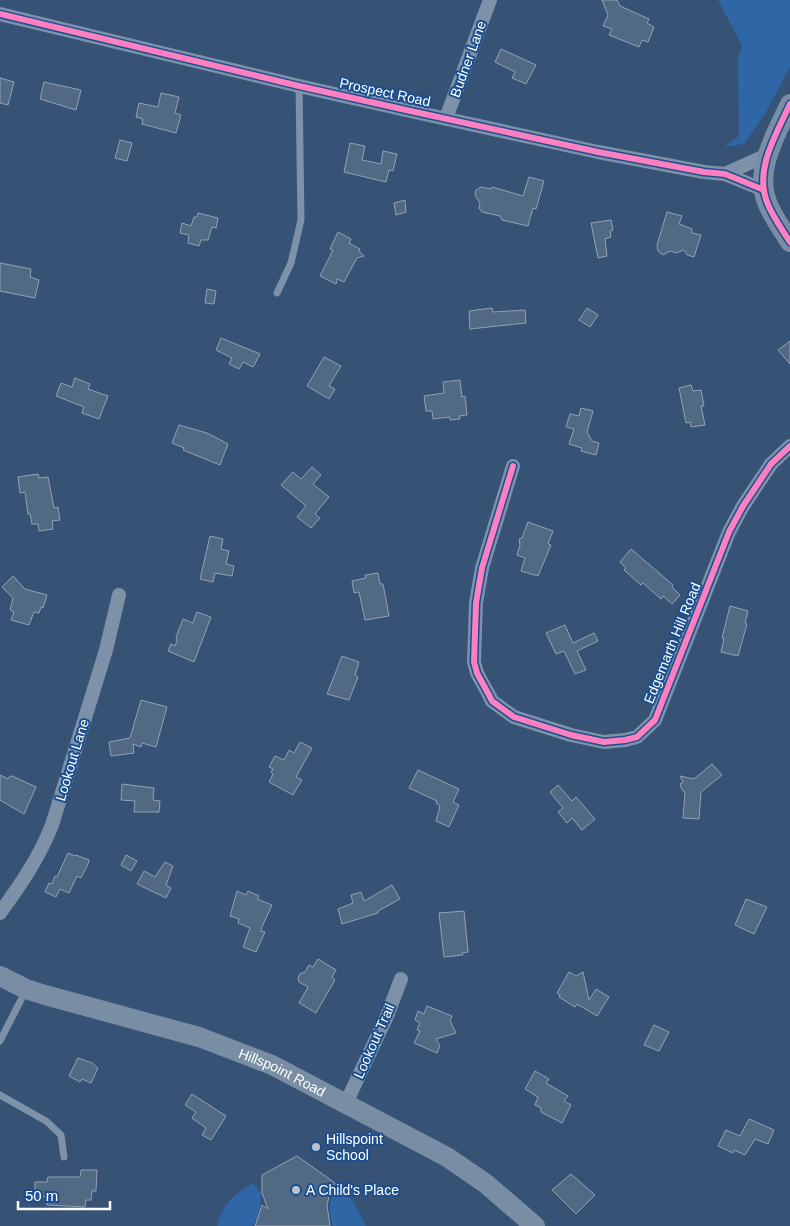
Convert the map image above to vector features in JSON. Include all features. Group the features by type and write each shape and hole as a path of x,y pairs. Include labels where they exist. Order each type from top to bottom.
{"street":[{"name":"Budner Lane","path":"446,118 490,0"},
{"name":"Prospect Road","path":"0,14 299,86 598,152 704,172 725,174 764,190"},
{"path":"790,104 767,155 763,174 767,202 790,242"},
{"path":"725,174 767,155"},
{"name":"Edgemarth Hill Road","path":"513,466 482,568 477,594 474,662 477,673 492,701 514,717 571,735 604,742 637,737 655,720 730,532 743,506 771,464 790,446"},
{"name":"Lookout Lane","path":"0,913 34,865 43,849 52,825 106,650 119,595"},
{"name":"Hillspoint Road","path":"0,976 26,989 199,1037 272,1065 434,1149 498,1193 536,1226"},
{"name":"Lookout Trail","path":"346,1103 380,1031 401,979"}],"lane":[{"path":"277,293 291,263 301,220 299,86"},
{"path":"0,1041 26,989"},
{"path":"0,1095 46,1120 61,1135 64,1157"}],"shaded area":[{"path":"718,0 790,0 790,67 765,114 744,144 724,147 739,136 738,60 742,46"},
{"path":"253,1183 261,1192 261,1197 258,1214 252,1226 217,1226 222,1211 230,1200"},
{"path":"338,1183 354,1202 366,1226 333,1226 330,1204"}],"building":[{"path":"602,0 617,0 620,6 649,19 647,23 654,27 648,42 642,40 639,47 609,35 612,29 603,26 608,15"},
{"path":"501,49 536,65 526,84 512,78 515,72 495,62"},
{"path":"0,78 14,82 8,105 0,103"},
{"path":"44,82 81,90 76,110 40,99"},
{"path":"161,93 179,97 175,113 181,115 176,133 142,124 143,119 136,117 139,103 158,107"},
{"path":"120,140 132,143 127,161 115,158"},
{"path":"350,143 365,146 362,160 381,164 383,151 397,154 393,171 389,170 386,182 344,172"},
{"path":"529,177 544,181 536,209 533,208 528,226 502,220 500,216 482,212 479,208 480,203 475,195 476,190 481,187 491,189 492,187 523,196"},
{"path":"405,200 406,212 396,215 394,203"},
{"path":"667,212 682,216 679,224 692,229 692,233 701,235 694,257 687,255 684,250 676,253 670,251 663,255 658,251 657,245"},
{"path":"198,213 218,218 216,228 212,227 208,240 201,240 199,246 188,243 189,235 180,233 182,223 191,226 194,217 197,217"},
{"path":"611,220 613,230 610,231 611,237 605,239 607,256 598,258 591,223"},
{"path":"338,232 351,239 349,243 360,249 359,251 364,256 357,258 344,282 337,279 336,284 320,276 333,250 330,249"},
{"path":"0,263 31,269 30,277 39,280 35,298 0,291"},
{"path":"207,289 216,291 214,304 205,303"},
{"path":"492,308 493,312 525,310 526,323 470,329 469,311"},
{"path":"587,308 598,315 590,327 579,320"},
{"path":"221,338 260,354 253,367 243,362 239,369 229,364 232,358 216,350"},
{"path":"790,341 790,364 778,350"},
{"path":"324,357 341,366 329,386 335,389 329,399 307,386"},
{"path":"75,378 90,384 88,389 108,396 99,419 82,413 84,407 56,396 61,383 72,387"},
{"path":"460,380 462,397 465,396 467,415 459,416 460,419 450,420 450,417 433,419 432,411 426,411 424,396 444,393 443,382"},
{"path":"691,385 693,391 701,390 704,406 701,406 705,425 691,427 690,422 686,423 679,388"},
{"path":"581,408 593,411 587,432 592,441 599,443 596,455 581,451 582,448 569,444 574,429 566,427 570,414 579,416"},
{"path":"179,425 207,433 228,444 220,465 183,450 184,448 172,443"},
{"path":"312,467 321,475 313,484 329,497 315,514 320,518 311,528 297,517 306,506 281,485 293,472 301,479"},
{"path":"38,474 39,478 48,477 54,508 58,507 60,520 52,521 53,529 39,531 38,524 32,524 30,514 28,514 25,492 20,493 18,477"},
{"path":"528,522 553,531 548,544 551,545 538,576 521,571 525,558 517,555 520,545 519,539 522,538"},
{"path":"210,536 223,539 221,549 229,551 226,564 234,566 232,576 215,573 213,582 200,579"},
{"path":"631,549 673,585 672,587 680,595 672,604 663,596 661,599 643,583 641,585 624,570 626,568 620,562"},
{"path":"378,573 380,584 383,584 389,616 365,620 359,592 354,593 352,581 366,578 365,575"},
{"path":"13,576 25,589 47,595 43,608 41,607 39,613 34,612 29,625 11,620 14,612 10,610 13,598 2,587"},
{"path":"730,606 748,611 745,623 747,624 738,656 721,652 724,638 722,638"},
{"path":"197,612 211,617 194,662 168,651 171,644 175,646 176,637 183,619 193,623"},
{"path":"565,625 573,643 594,633 598,641 577,651 586,670 575,674 564,651 556,654 546,633"},
{"path":"342,656 359,662 355,675 358,677 349,700 327,694"},
{"path":"141,700 167,707 156,747 142,743 141,747 133,744 134,753 111,756 109,742 130,738"},
{"path":"300,742 312,748 296,777 302,780 293,795 269,782 273,769 269,767 275,756 284,760 289,750 294,753"},
{"path":"712,764 722,775 701,792 699,819 683,818 685,792 680,784 683,782 680,776 694,779"},
{"path":"418,770 459,789 453,802 459,805 449,827 436,821 440,806 436,803 437,801 409,788"},
{"path":"0,775 8,779 12,776 36,787 24,814 0,800"},
{"path":"122,784 154,788 153,800 160,801 159,812 134,812 135,801 121,800"},
{"path":"558,785 572,801 576,797 595,819 582,830 572,818 567,823 558,812 563,808 550,792"},
{"path":"68,853 89,860 88,864 81,878 77,876 69,893 60,889 56,897 45,892 49,883 52,884 55,876 57,877"},
{"path":"126,855 137,861 131,871 121,865"},
{"path":"165,862 173,866 166,885 171,888 166,898 137,884 144,871 155,877"},
{"path":"392,885 400,899 378,911 378,913 342,924 338,909 353,903 351,895 361,892 364,901"},
{"path":"237,891 246,895 248,891 259,896 257,899 272,905 262,927 261,931 265,932 256,952 243,947 250,928 238,923 239,919 230,916"},
{"path":"746,899 767,907 754,934 735,925"},
{"path":"464,911 468,952 462,953 463,955 444,957 439,913"},
{"path":"318,959 336,970 332,977 335,980 316,1013 299,1003 308,987 299,982 298,978 309,965 313,967"},
{"path":"569,972 576,976 583,972 589,1000 596,989 609,997 597,1016 577,1004 575,1007 559,997 560,995 557,993"},
{"path":"427,1006 452,1016 450,1021 456,1033 436,1039 440,1046 437,1053 414,1043 420,1031 417,1030 420,1023 415,1020 418,1011 424,1014"},
{"path":"654,1025 669,1032 659,1051 644,1045"},
{"path":"78,1058 92,1063 98,1068 91,1083 82,1079 80,1082 69,1076"},
{"path":"535,1071 549,1079 546,1083 568,1096 564,1101 571,1105 562,1123 541,1112 541,1108 535,1105 538,1097 525,1089"},
{"path":"192,1094 226,1116 211,1140 202,1135 206,1128 192,1118 196,1112 185,1105"},
{"path":"749,1119 774,1130 768,1144 755,1139 745,1155 734,1150 733,1153 718,1146 726,1130 740,1136"},
{"name":"A Child's Place","path":"297,1156 335,1183 327,1205 330,1226 255,1226 262,1205 268,1209 262,1193 262,1175"},
{"path":"81,1170 97,1170 96,1191 92,1191 91,1200 86,1200 85,1207 47,1205 47,1197 35,1196 35,1182 47,1182 48,1177 80,1177"},
{"path":"571,1174 595,1195 576,1214 552,1190"}],"cycle path":[{"path":"0,14 415,112 598,152 704,172 725,174 764,190"},
{"path":"790,104 769,152 763,177 764,190 769,207 790,242"},
{"path":"513,466 482,568 476,603 474,662 477,673 492,701 514,717 571,735 604,742 637,737 655,720 729,532 743,506 771,464 790,446"}],"place":[{"name":"Hillspoint School","path":"316,1147"},
{"name":"A Child's Place","path":"296,1190"}]}
